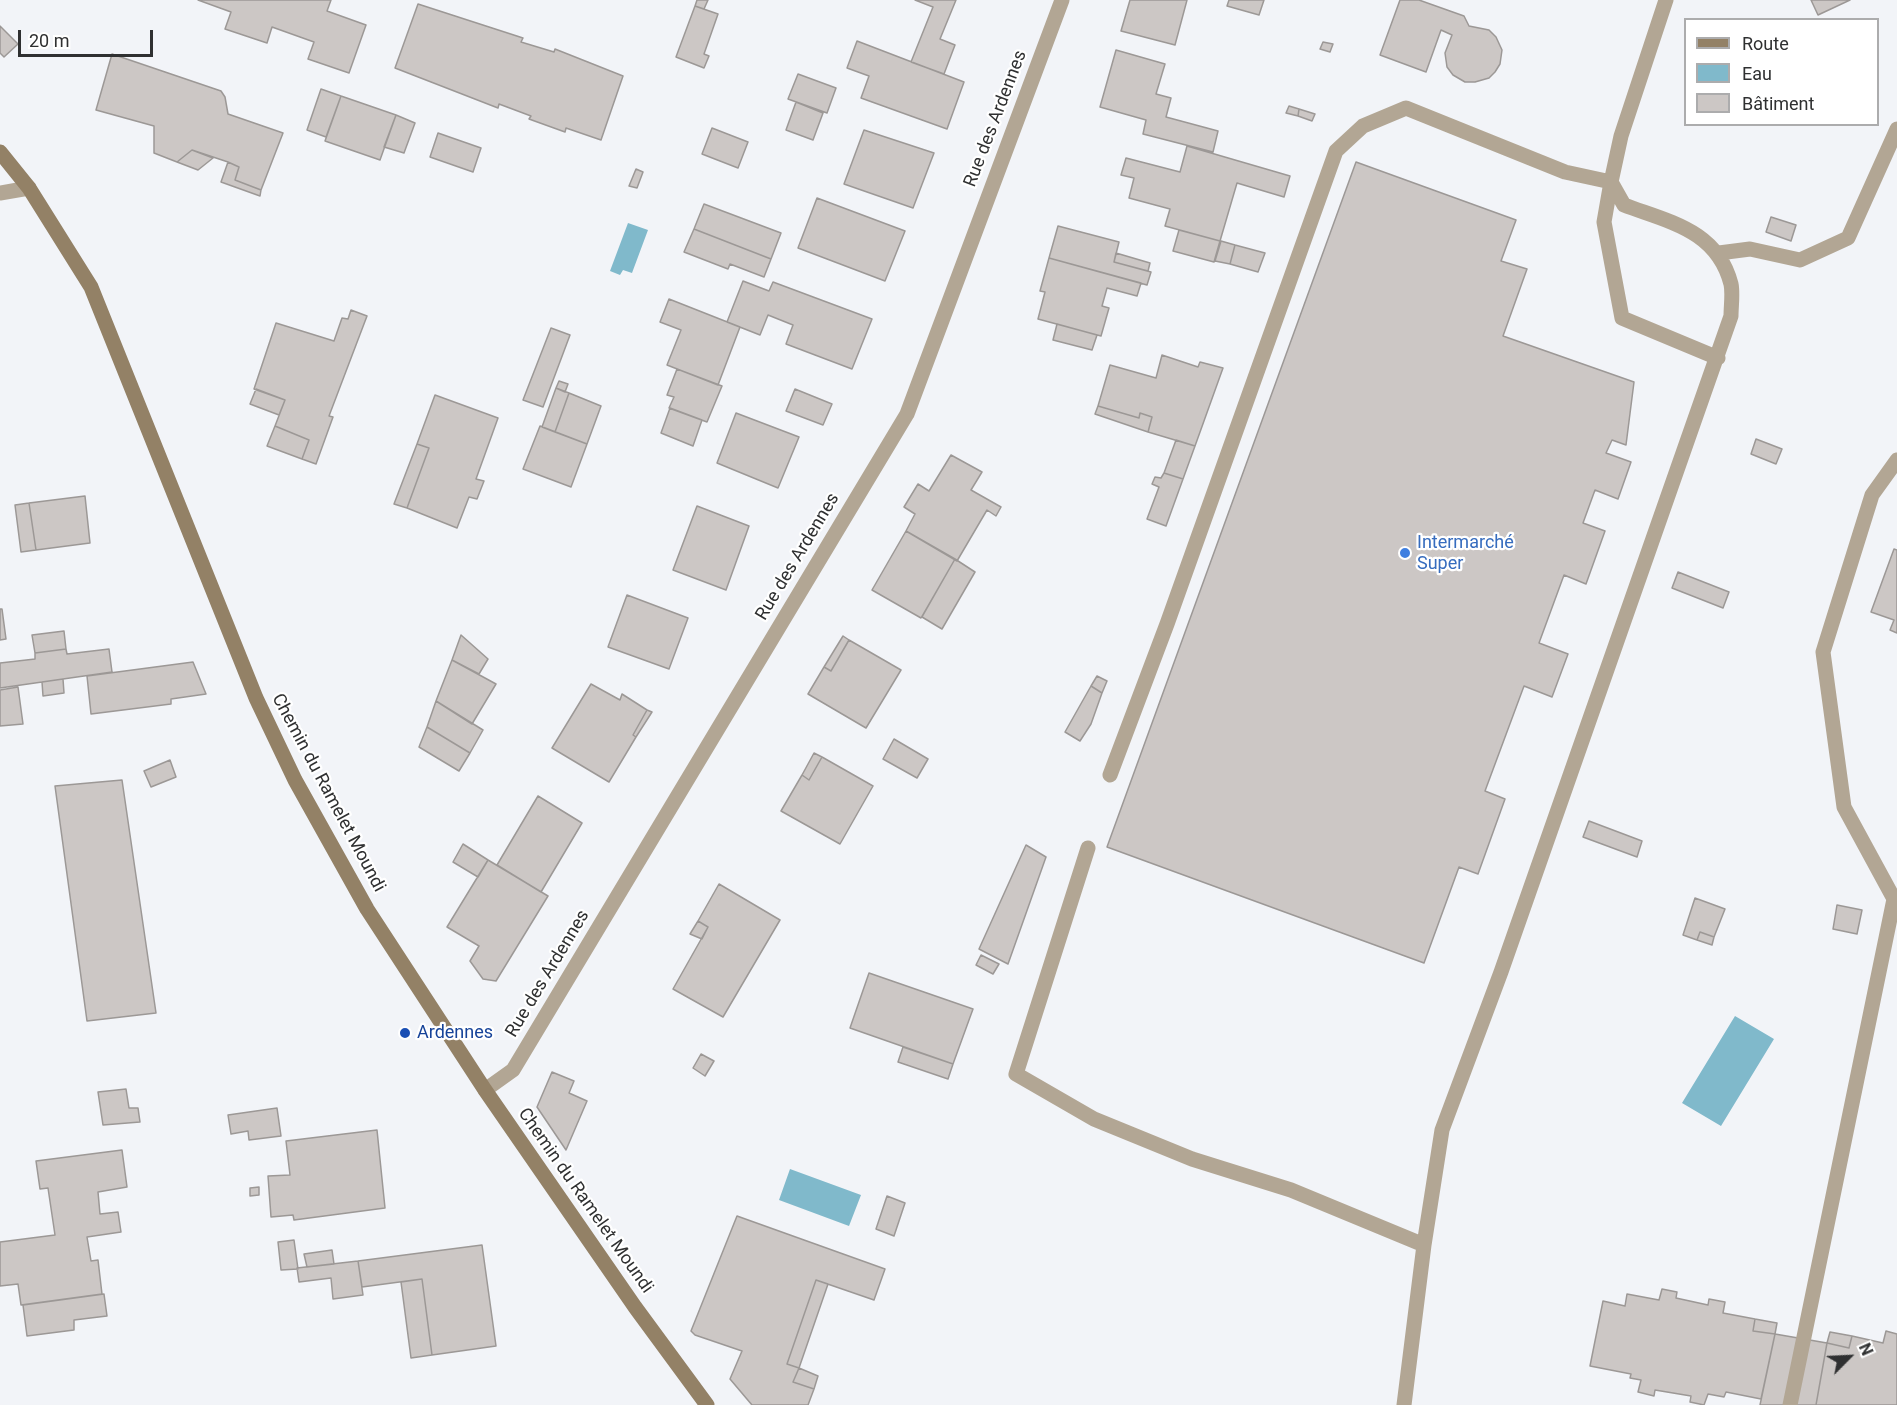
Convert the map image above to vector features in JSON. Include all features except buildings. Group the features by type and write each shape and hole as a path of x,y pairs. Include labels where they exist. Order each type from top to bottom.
{"main road":[{"name":"Chemin du Ramelet Moundi","path":"0,152 29,188 91,287 256,698 295,780 367,909 485,1090 635,1307 707,1405"}],"street":[{"name":"Rue des Ardennes","path":"485,1090 513,1070 907,414 1062,0"},
{"path":"1666,0 1621,136 1604,222 1622,318 1718,358"},
{"path":"1110,775 1167,624 1336,151 1363,126 1406,108 1565,172 1611,182 1624,205 1690,230 1719,253 1731,285 1731,316 1718,358 1502,972 1442,1130 1424,1245 1404,1405"},
{"path":"1719,253 1750,249 1800,260 1848,238 1897,129"},
{"path":"0,193 29,188"},
{"path":"1790,1405 1893,899 1844,807 1823,652 1872,495 1897,460"},
{"path":"1088,848 1016,1074 1094,1119 1192,1159 1291,1190 1424,1245"}],"water":[{"path":"628,223 648,230 632,273 623,270 620,275 610,271"},
{"path":"1735,1016 1774,1039 1721,1126 1682,1103"},
{"path":"790,1169 861,1195 849,1226 779,1200"}],"place":[{"name":"Intermarché Super","path":"1405,553"},
{"name":"Ardennes","path":"405,1033"}]}
